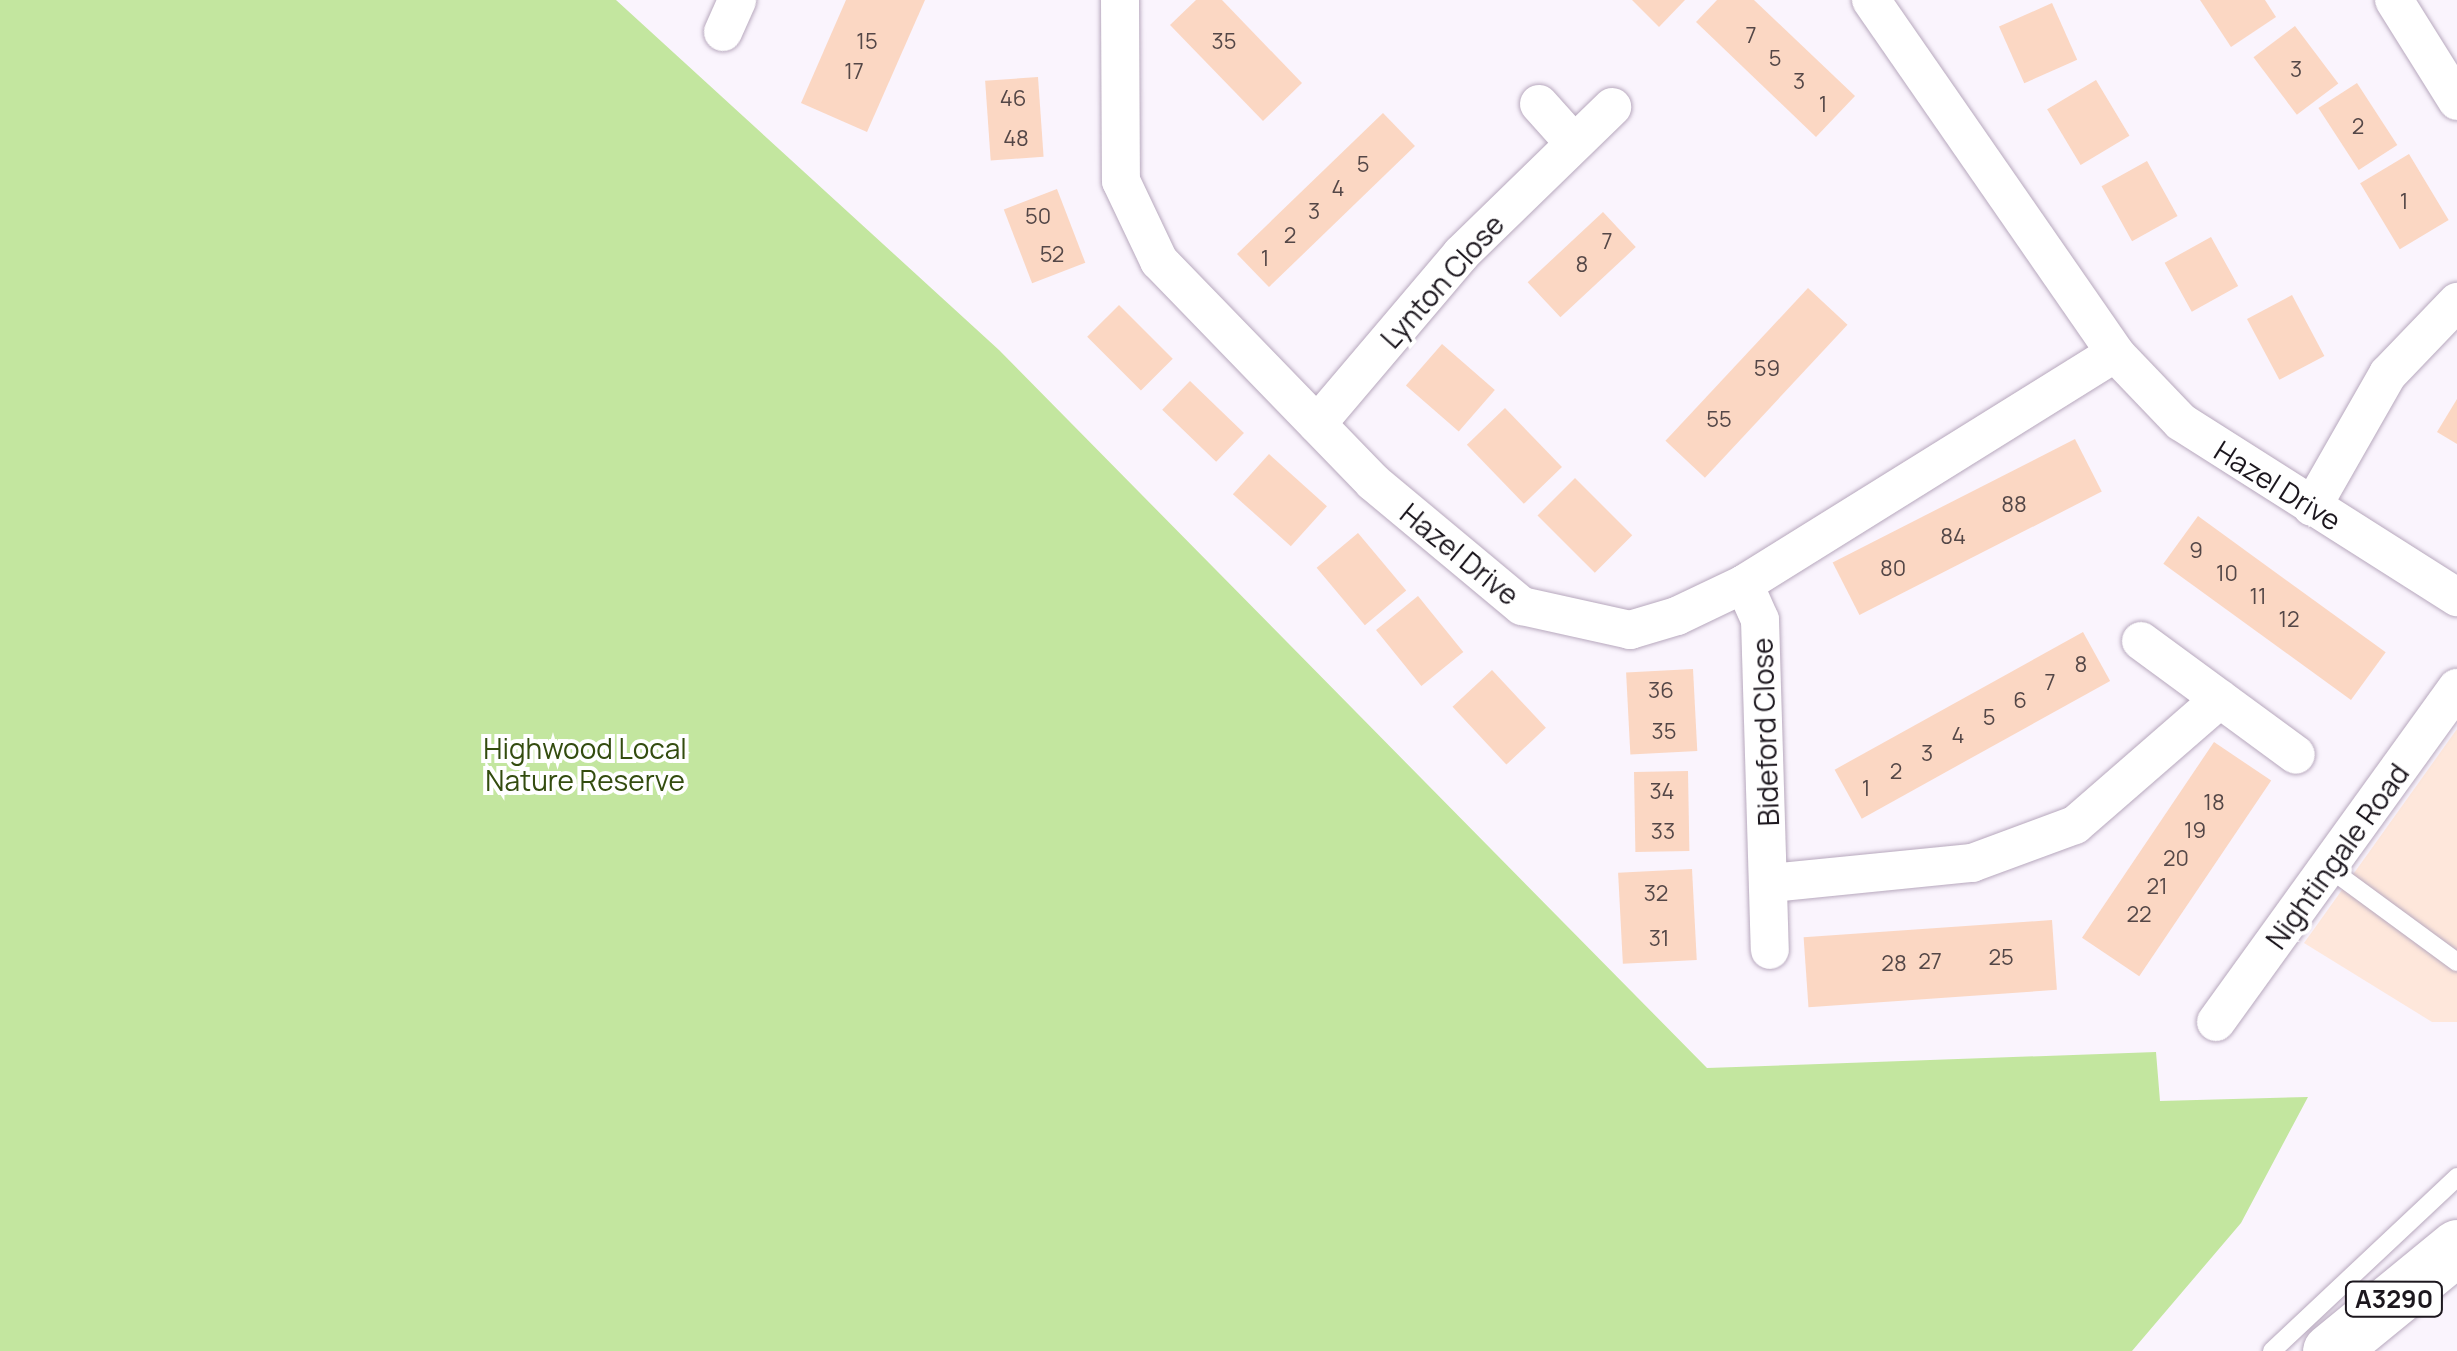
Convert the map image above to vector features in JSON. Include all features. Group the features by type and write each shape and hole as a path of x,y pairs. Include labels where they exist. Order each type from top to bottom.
{"main road":[{"name":"A3290","path":"2330,1351 2457,1247"}],"street":[{"name":"Hazel Drive","path":"1120,0 1114,68 1128,196 1159,260 1317,424 1452,555 1522,606 1630,630 1744,584 2115,353"},
{"name":"Hazel Drive","path":"1871,0 2115,353 2180,422 2457,597"},
{"path":"2394,0 2457,101"},
{"path":"1539,104 1574,143"},
{"name":"Lynton Close","path":"1317,424 1461,254 1612,106"},
{"path":"2312,507 2388,374 2457,302"},
{"name":"Bideford Close","path":"1744,584 1760,620 1771,883 1770,950"},
{"path":"2141,641 2296,755"},
{"name":"Nightingale Road","path":"2216,1022 2457,688"},
{"path":"1771,883 1972,863 2075,825 2220,698"}],"lane":[{"path":"2329,868 2457,962"},
{"path":"2272,1351 2457,1177"}],"shaded area":[{"path":"2457,729 2457,1022 2432,1022 2304,943"}],"green space":[{"name":"Highwood Local Nature Reserve","path":"0,0 616,0 999,350 1707,1068 2156,1052 2160,1101 2308,1097 2241,1223 2132,1351 0,1351"}],"building":[{"path":"846,0 925,0 867,132 801,103"},
{"path":"1196,0 1222,0 1302,83 1263,121 1170,25"},
{"path":"1632,0 1685,0 1659,27"},
{"path":"1717,0 1754,0 1855,96 1816,137 1696,22"},
{"path":"2200,0 2265,0 2276,17 2231,47"},
{"path":"2052,3 2077,60 2024,83 1999,27"},
{"path":"2295,26 2338,84 2297,115 2253,57"},
{"path":"1038,77 1044,157 991,161 985,81"},
{"path":"2096,80 2129,136 2081,165 2047,109"},
{"path":"2357,83 2397,145 2359,170 2318,108"},
{"path":"1383,113 1415,146 1269,287 1237,254"},
{"path":"2409,154 2449,220 2400,249 2360,183"},
{"path":"2147,161 2178,216 2132,241 2102,186"},
{"path":"1057,189 1085,263 1032,283 1004,209"},
{"path":"1603,212 1636,247 1560,317 1528,282"},
{"path":"2211,237 2238,286 2192,312 2165,263"},
{"path":"1808,288 1847,325 1705,478 1665,441"},
{"path":"2292,295 2324,356 2279,380 2247,319"},
{"path":"1119,305 1173,359 1141,391 1087,337"},
{"path":"1442,344 1495,390 1459,431 1406,386"},
{"path":"1190,381 1244,433 1216,462 1162,410"},
{"path":"2457,399 2457,444 2437,432"},
{"path":"1505,408 1562,467 1524,504 1467,445"},
{"path":"2075,439 2102,492 1859,615 1833,562"},
{"path":"1269,454 1327,506 1291,546 1233,494"},
{"path":"1575,478 1632,535 1595,573 1538,515"},
{"path":"2198,516 2386,652 2351,700 2163,564"},
{"path":"1358,533 1406,590 1365,625 1317,568"},
{"path":"1418,596 1463,652 1421,686 1376,630"},
{"path":"2083,632 2110,681 1862,819 1835,770"},
{"path":"1693,669 1697,751 1630,754 1626,673"},
{"path":"1492,670 1546,728 1506,765 1453,707"},
{"path":"2214,742 2271,781 2139,976 2082,938"},
{"path":"1688,771 1689,851 1635,852 1634,772"},
{"path":"1692,869 1697,960 1623,964 1618,873"},
{"path":"2052,920 2057,990 1808,1007 1804,937"}]}
